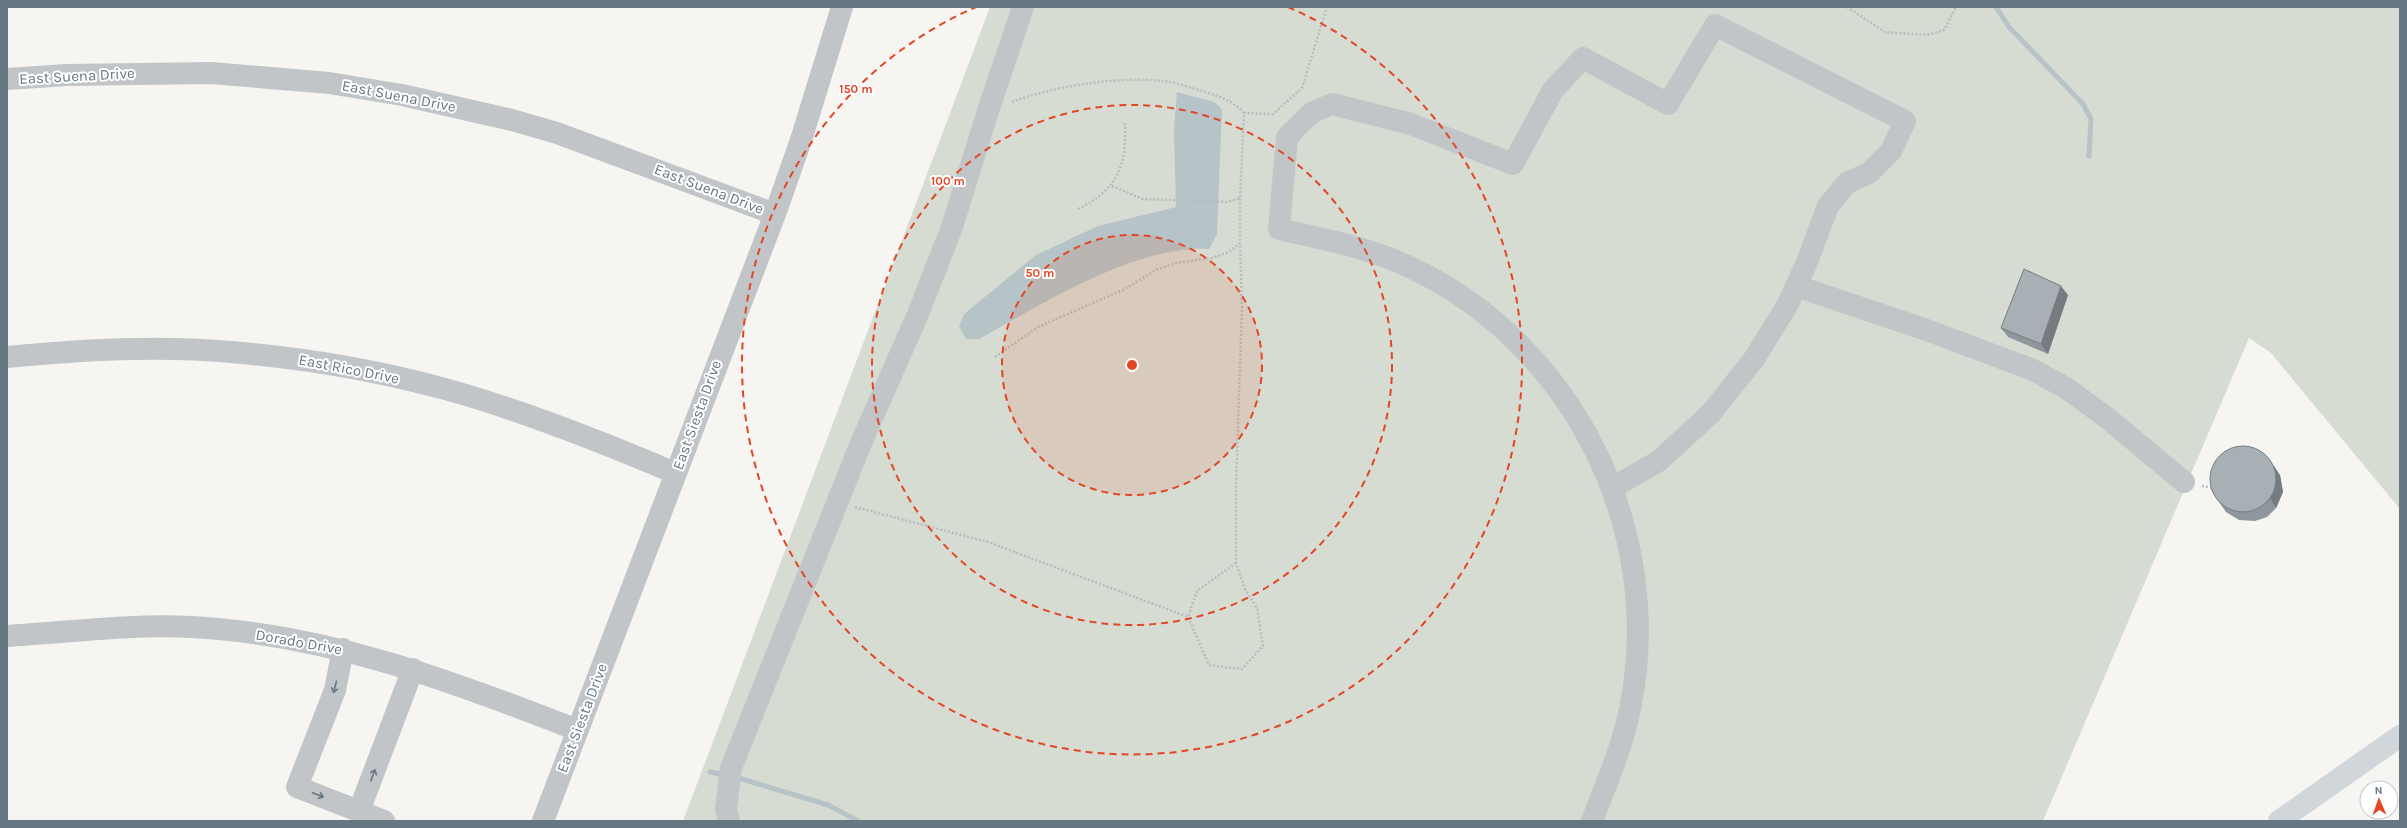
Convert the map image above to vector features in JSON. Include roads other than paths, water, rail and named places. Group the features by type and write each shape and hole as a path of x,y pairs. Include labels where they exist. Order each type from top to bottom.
{"highway":[{"path":"2279,821 2400,736"}],"street":[{"name":"East Siesta Drive","path":"543,821 774,214 801,140 842,7"},
{"path":"729,821 726,809 730,776 837,502 952,227 988,111 1023,7"},
{"path":"1592,821 1621,746 1630,708 1638,652 1639,616 1636,580 1630,543 1612,488 1583,425 1558,388 1522,347 1479,309 1447,287 1412,268 1376,253 1340,242 1280,229 1287,137 1311,114 1332,104 1354,108 1411,124 1513,164 1553,90 1583,58 1668,104 1715,25 1905,121 1891,151 1869,173 1847,183 1828,206 1788,304 1754,359 1711,413 1658,461 1612,488"},
{"name":"East Suena Drive","path":"7,79 67,75 211,73 329,83 402,95 512,120 558,133 774,214"},
{"path":"1796,286 1924,329 2033,370 2066,388 2106,417 2184,482"},
{"name":"East Rico Drive","path":"7,357 94,350 166,349 229,351 330,364 446,389 537,419 675,473"},
{"name":"Dorado Drive","path":"7,636 98,629 190,627 271,636 342,649 414,669 577,730"},
{"path":"342,649 335,690 297,787 384,821"},
{"path":"358,811 414,669"}],"waterway":[{"path":"1996,7 2009,27 2083,104 2091,119 2089,156"},
{"path":"710,772 725,775"},
{"path":"735,777 828,805 858,821"}]}
